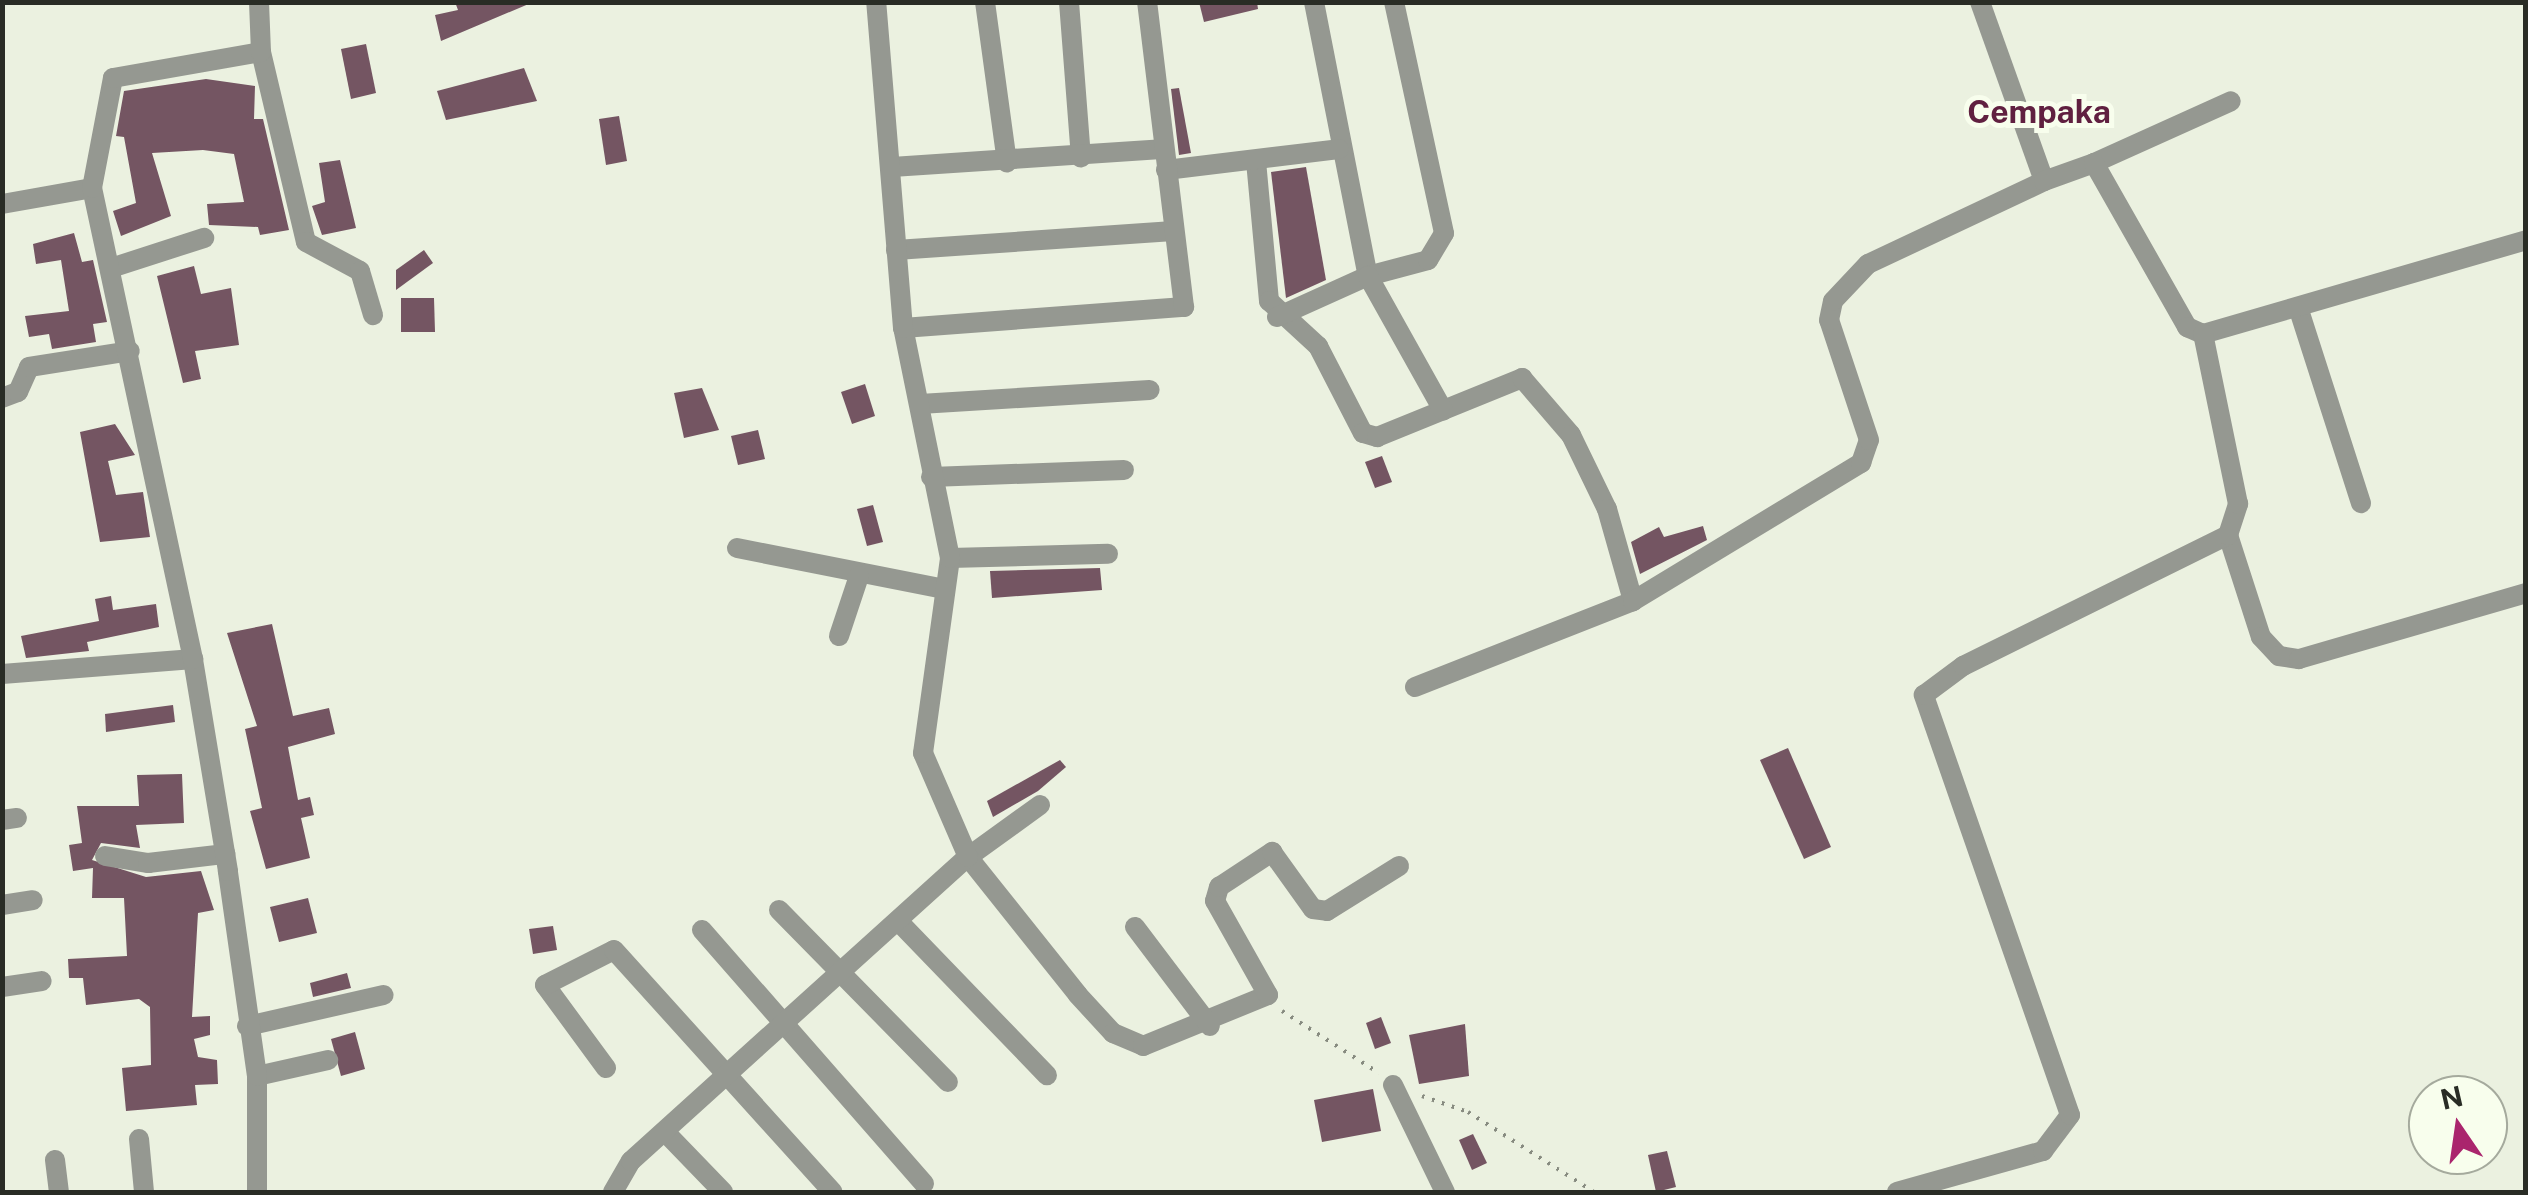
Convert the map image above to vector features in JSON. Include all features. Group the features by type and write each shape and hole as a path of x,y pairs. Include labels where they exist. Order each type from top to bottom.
{"street":[{"path":"259,2 261,52 306,242 360,271 373,316"},
{"path":"876,2 903,328 950,558 923,753 968,857 1114,1033 1143,1046 1210,1026 1254,1004 1268,983 1216,891 1272,852 1313,908 1328,911 1399,866"},
{"path":"985,2 1007,162"},
{"path":"1069,2 1081,158"},
{"path":"903,328 1184,308 1147,2"},
{"path":"1314,2 1339,149 1368,276 1442,410"},
{"path":"1277,317 1368,276 1428,260 1444,234 1394,2"},
{"path":"1980,2 2044,181"},
{"path":"256,1192 257,1076 225,854 193,659 92,188 113,78 261,52"},
{"path":"1415,687 1633,600 1868,456 1829,320 1854,274 2044,181 2094,163 2231,101"},
{"path":"892,167 1081,158 1256,161 1339,149"},
{"path":"1256,161 1277,317 1318,346 1370,437 1442,410 1508,378 1526,382 1571,435 1607,508 1633,600"},
{"path":"2094,163 2187,327 2203,334 2526,240"},
{"path":"2,204 92,188"},
{"path":"896,250 1173,230"},
{"path":"111,268 204,238"},
{"path":"2298,307 2361,503"},
{"path":"2203,334 2238,504 2228,535 2261,636 2280,656 2299,659 2526,593"},
{"path":"2,398 18,392 29,367 130,351"},
{"path":"920,404 1150,390"},
{"path":"931,476 1124,470"},
{"path":"1897,1192 2042,1151 2070,1114 1924,695 1963,666 2228,535"},
{"path":"738,548 859,576 944,589"},
{"path":"950,558 1108,554"},
{"path":"839,636 859,576"},
{"path":"2,674 193,659"},
{"path":"613,1192 617,1175 729,1081 968,857 1040,805"},
{"path":"105,856 148,863 225,854"},
{"path":"2,904 33,900"},
{"path":"779,910 844,971 948,1082"},
{"path":"899,922 1048,1076"},
{"path":"1135,927 1210,1026"},
{"path":"702,930 924,1184"},
{"path":"606,1068 544,985 614,950 833,1192"},
{"path":"2,988 42,982"},
{"path":"247,1026 384,995"},
{"path":"257,1076 328,1060"},
{"path":"1393,1085 1445,1192"},
{"path":"668,1134 722,1192"},
{"path":"139,1138 144,1192"},
{"path":"54,1160 59,1192"}],"path":[{"path":"1254,1004 1346,1044 1393,1085 1468,1112 1594,1192"}],"building":[{"path":"455,2 531,3 441,41 435,15 458,10"},
{"path":"1199,2 1257,2 1258,9 1204,22"},
{"path":"366,44 376,93 351,99 341,49"},
{"path":"524,68 537,101 446,120 437,91"},
{"path":"206,79 255,86 254,119 263,119 289,230 260,235 258,227 209,225 207,204 244,202 234,154 203,150 152,153 171,216 121,236 113,211 136,203 124,137 116,136 124,91"},
{"path":"1179,88 1191,153 1179,155 1171,89"},
{"path":"619,116 627,161 606,165 599,119"},
{"path":"340,160 356,228 322,235 312,206 325,202 319,163"},
{"path":"1306,167 1326,280 1286,298 1271,172"},
{"path":"74,233 82,262 93,260 107,322 93,324 96,342 52,349 49,334 29,337 25,316 69,311 61,260 36,264 33,244"},
{"path":"424,250 433,263 396,290 396,270"},
{"path":"194,266 201,294 231,288 239,345 195,351 201,379 183,383 157,276"},
{"path":"401,298 434,298 435,332 401,332"},
{"path":"865,384 875,416 852,424 841,392"},
{"path":"702,388 719,430 684,438 674,393"},
{"path":"115,424 135,455 108,461 116,495 143,492 150,537 100,542 80,432"},
{"path":"758,430 765,459 738,465 731,436"},
{"path":"1382,456 1392,482 1375,488 1365,462"},
{"path":"873,505 883,542 867,546 857,509"},
{"path":"1703,526 1707,540 1640,574 1631,542 1659,527 1664,537"},
{"path":"1100,568 1102,590 992,598 990,571"},
{"path":"111,596 113,610 156,604 159,627 87,642 89,651 26,658 21,636 99,621 95,599"},
{"path":"272,624 293,716 329,708 335,734 288,747 298,800 310,797 314,815 301,818 310,858 266,869 250,811 262,808 245,729 257,726 227,633"},
{"path":"173,705 175,722 106,732 105,714"},
{"path":"1788,748 1831,847 1804,859 1760,760"},
{"path":"1060,760 1066,767 1038,791 993,817 987,801"},
{"path":"182,774 184,823 136,825 140,848 101,843 92,860 146,877 201,871 214,910 198,913 192,1017 210,1016 210,1035 194,1039 198,1057 217,1060 218,1084 195,1085 197,1105 126,1111 122,1068 151,1065 150,1007 139,999 86,1005 83,978 69,978 68,959 127,956 124,898 92,898 93,868 73,871 69,845 82,843 77,806 139,806 137,775"},
{"path":"308,898 317,933 279,942 270,907"},
{"path":"553,926 557,950 533,954 529,929"},
{"path":"347,973 351,988 313,997 310,983"},
{"path":"1381,1017 1391,1043 1375,1049 1366,1023"},
{"path":"1465,1024 1469,1076 1419,1084 1409,1035"},
{"path":"355,1032 365,1069 341,1076 331,1039"},
{"path":"1373,1089 1381,1131 1322,1142 1314,1100"},
{"path":"1473,1134 1487,1163 1472,1170 1459,1140"},
{"path":"1667,1151 1676,1187 1656,1192 1648,1155"}],"district":[{"name":"Cempaka","path":"2039,112"}]}
